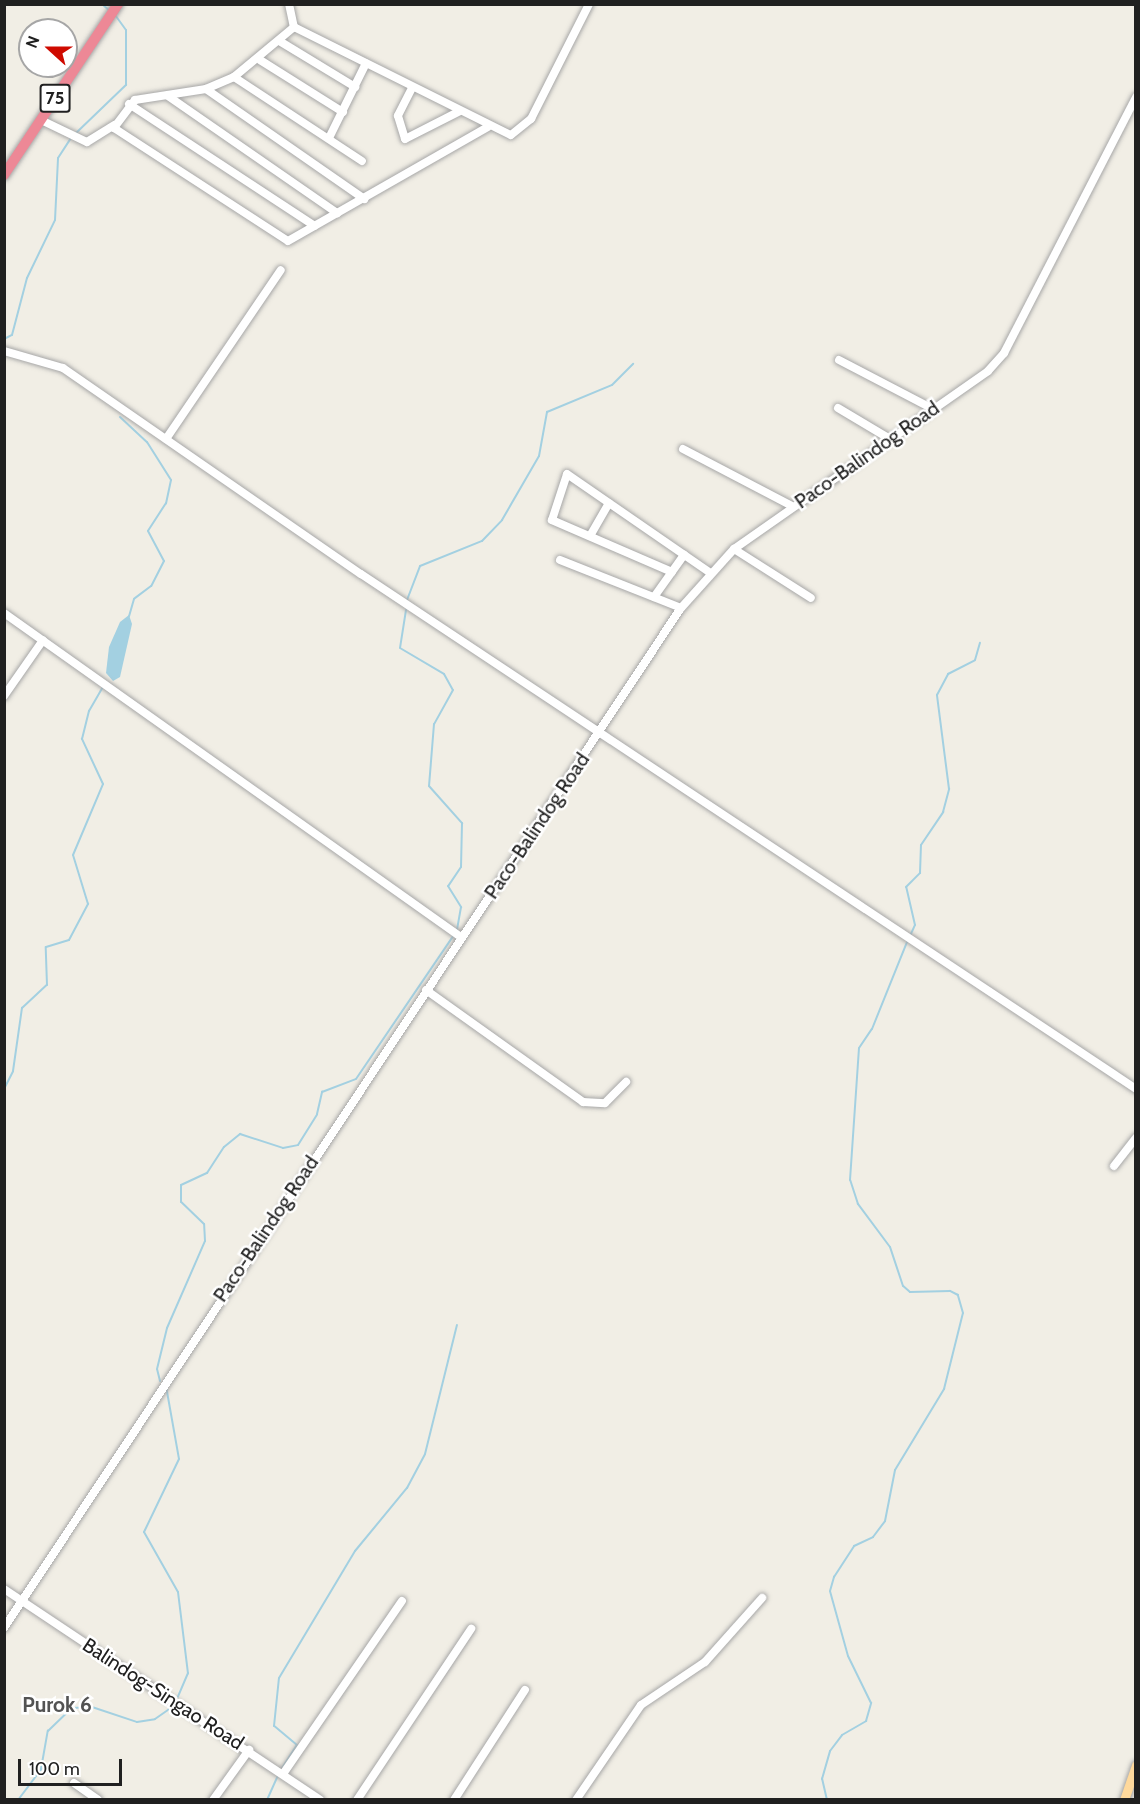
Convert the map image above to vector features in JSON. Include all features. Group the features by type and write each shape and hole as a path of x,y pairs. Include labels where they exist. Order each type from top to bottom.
{"highway":[{"name":"75","path":"4,176 118,4"}],"main road":[{"path":"1124,1800 1136,1765"}],"street":[{"path":"290,4 294,27"},
{"path":"294,27 488,127 511,135 527,124 589,4"},
{"path":"41,120 87,142 114,125 129,104 141,97 168,96 206,90 234,77 260,60 294,27"},
{"path":"281,42 355,87"},
{"path":"260,60 344,112"},
{"path":"330,136 344,112 366,63"},
{"path":"234,77 330,136 362,161"},
{"path":"412,88 398,116 405,139 460,111"},
{"path":"206,90 364,199"},
{"path":"168,96 337,213"},
{"name":"Paco-Balindog Road","path":"4,1628 461,937 601,733 681,608 709,572 734,549 933,409 1004,353 1136,97"},
{"path":"129,104 315,226"},
{"path":"114,125 280,239 292,240 488,127"},
{"path":"166,440 281,270"},
{"path":"4,351 63,368 601,733 1136,1089"},
{"path":"839,360 933,409"},
{"path":"838,408 890,439"},
{"path":"683,449 792,507"},
{"path":"672,572 552,520 567,474 709,572"},
{"path":"590,536 609,503"},
{"path":"734,549 811,598"},
{"path":"654,597 684,555"},
{"path":"560,560 681,608"},
{"path":"4,613 461,937"},
{"path":"4,696 43,640"},
{"path":"426,990 583,1102 605,1103 626,1082"},
{"path":"1114,1166 1136,1138"},
{"name":"Balindog-Singao Road","path":"4,1589 249,1750 320,1800"},
{"path":"576,1800 641,1705 705,1662 762,1598"},
{"path":"283,1774 402,1601"},
{"path":"357,1800 471,1629"},
{"path":"454,1800 525,1690"},
{"path":"213,1800 249,1750"},
{"path":"74,1783 98,1800"}],"water":[{"path":"129,615 132,624 120,677 113,681 106,673 109,647 120,622"}],"waterway":[{"path":"102,4 109,10"},
{"path":"75,134 126,85 126,30 116,16"},
{"path":"4,339 12,335 27,278 55,220 58,158 71,138"},
{"path":"407,600 420,566 482,541 502,520 539,456 547,412 612,385 633,364"},
{"path":"120,417 147,442 171,480 166,503 148,531 164,561 151,586 134,599 129,616"},
{"path":"406,610 400,648 444,674 453,690 434,724 429,786 462,823 461,867 448,886 461,907 457,930"},
{"path":"910,936 915,925 906,887 920,873 921,845 943,812 949,789 937,695 948,674 975,660 980,643"},
{"path":"4,1089 13,1071 22,1008 47,985 46,947 69,940 88,904 73,855 103,784 82,739 89,711 103,687"},
{"path":"160,1381 157,1369 167,1328 205,1241 204,1224 181,1202 181,1185 207,1173 224,1147 240,1134 283,1148 298,1145 317,1114 322,1092 356,1079 454,935"},
{"path":"827,1800 822,1779 830,1751 842,1735 866,1721 871,1703 848,1656 830,1591 834,1577 854,1546 873,1537 885,1521 895,1470 944,1389 963,1313 958,1295 950,1291 910,1292 903,1286 890,1247 858,1204 850,1180 859,1048 872,1029 907,942"},
{"path":"282,1768 297,1745 274,1726 279,1678 355,1551 407,1488 425,1454 457,1325"},
{"path":"166,1386 179,1459 144,1532 178,1592 188,1673 178,1697"},
{"path":"18,1800 41,1769 48,1731 72,1708 92,1707 137,1722 155,1719 172,1707"},
{"path":"267,1800 278,1775"}],"district":[{"name":"Purok 6","path":"57,1705"}]}
